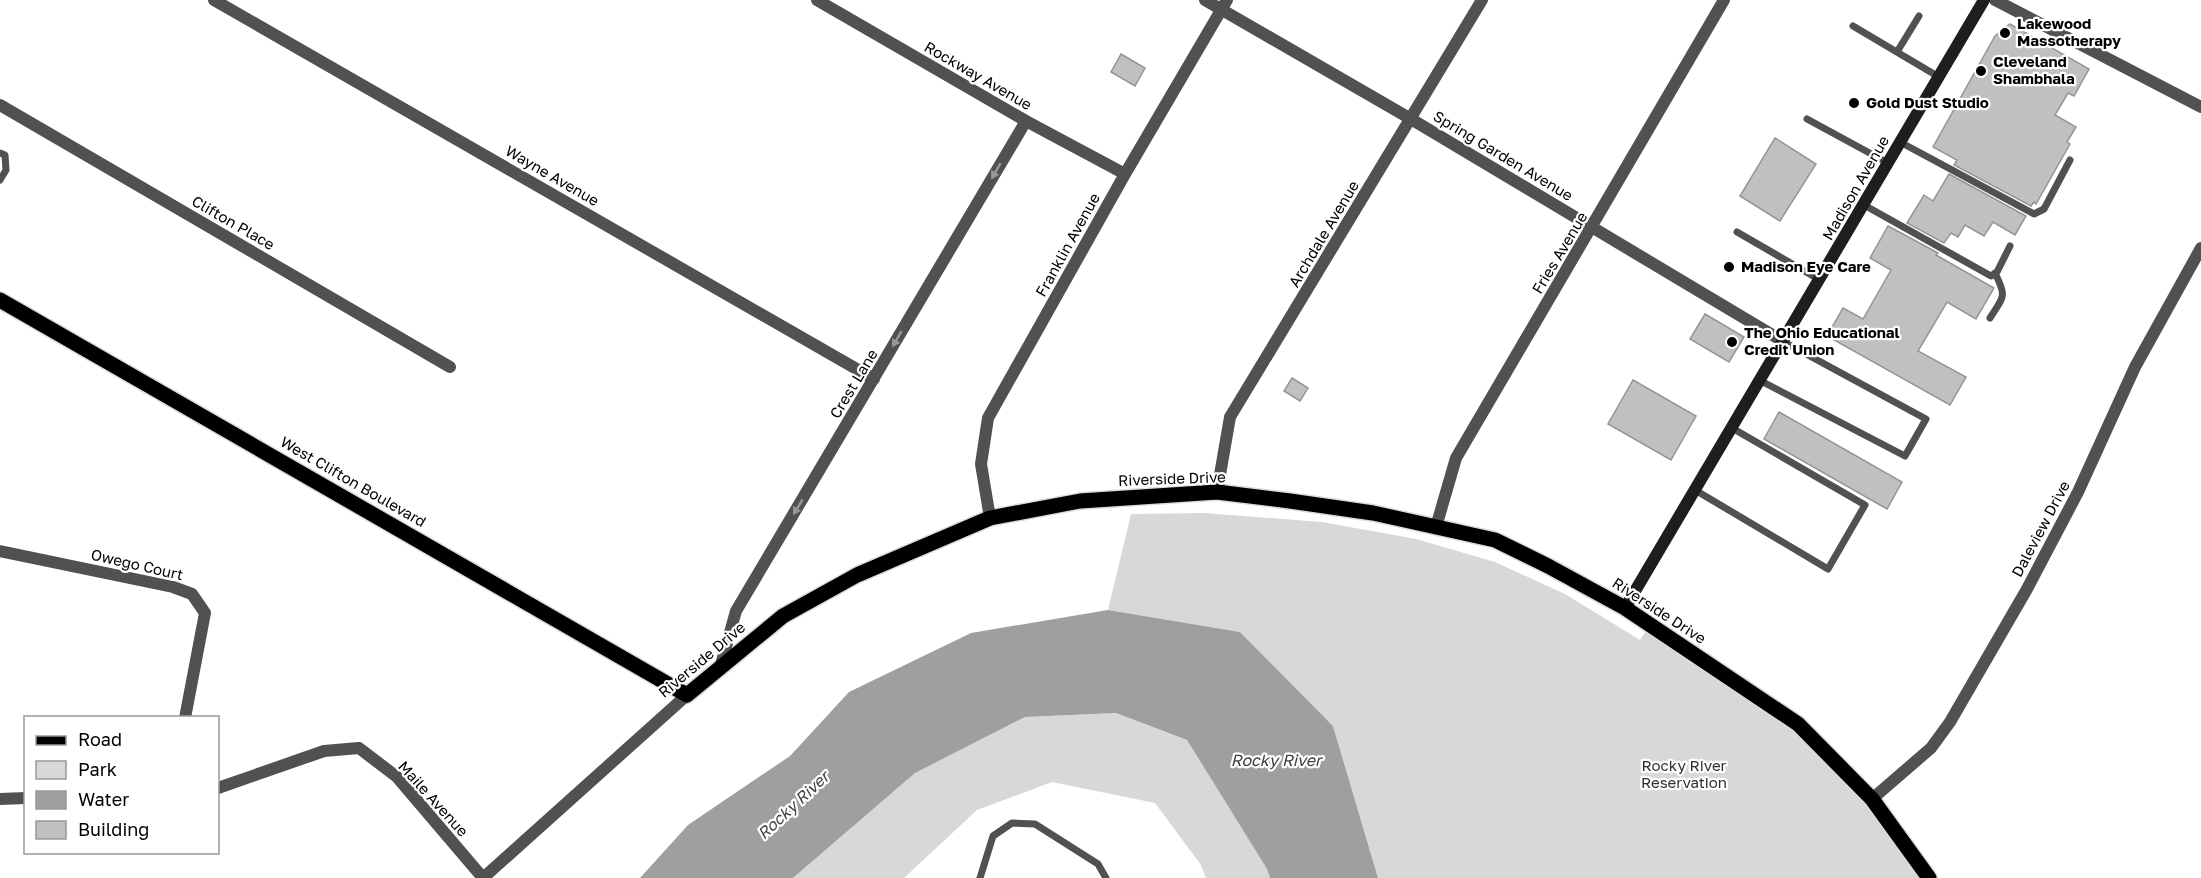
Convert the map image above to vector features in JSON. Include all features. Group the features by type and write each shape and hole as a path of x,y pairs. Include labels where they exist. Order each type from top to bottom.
{"main road":[{"name":"Madison Avenue","path":"1625,608 1984,0"},
{"name":"West Clifton Boulevard","path":"0,300 687,695"},
{"name":"Riverside Drive","path":"687,695 783,616 857,575 990,518 1080,501 1217,492 1373,513 1496,540 1625,608 1798,724 1872,799 1929,878"}],"street":[{"name":"Wayne Avenue","path":"214,0 874,379"},
{"name":"Rockway Avenue","path":"817,0 1026,121 1125,174"},
{"name":"Spring Garden Avenue","path":"1205,0 1224,5 1784,342"},
{"name":"Archdale Avenue","path":"1217,492 1230,417 1482,0"},
{"name":"Fries Avenue","path":"1436,526 1456,458 1724,0"},
{"path":"1995,0 2201,107"},
{"name":"Franklin Avenue","path":"990,518 981,464 988,418 1125,174 1224,5"},
{"name":"Clifton Place","path":"0,105 450,367"},
{"name":"Crest Lane","path":"720,668 736,611 1026,121"},
{"name":"Daleview Drive","path":"1872,799 1931,748 1950,722 2078,492 2135,367 2201,248"},
{"name":"Owego Court","path":"0,551 173,587 192,594 205,613 185,716"},
{"name":"Riverside Drive","path":"483,878 687,695"},
{"name":"Maile Avenue","path":"219,788 324,751 359,748 397,777 483,878"},
{"path":"0,799 24,798"}],"lane":[{"path":"1896,52 1919,16"},
{"path":"1853,26 1939,77"},
{"path":"1807,119 1888,163"},
{"path":"1900,142 2034,214 2044,209 2070,160"},
{"path":"0,153 5,156 6,170 0,180"},
{"path":"1864,205 1991,276 2010,246"},
{"path":"1737,232 1820,280"},
{"path":"1990,318 2004,290 1995,273"},
{"path":"1761,381 1905,456 1926,419 1784,342"},
{"path":"1695,490 1828,569 1865,505 1732,429"},
{"path":"981,878 993,836 1012,824 1035,824 1098,864 1106,878"}],"green space":[{"name":"Rocky River Reservation","path":"1204,513 1322,522 1416,539 1495,562 1565,594 1640,640 1649,626 1826,753 1926,878 1378,878 1333,726 1240,632 1108,610 1131,514"},
{"path":"1116,713 1187,740 1267,869 1270,878 1206,878 1201,865 1155,803 1052,782 977,810 904,878 793,878 915,773 1025,717"}],"water":[{"name":"Rocky River","path":"1108,610 1240,632 1333,726 1378,878 1270,878 1267,869 1187,740 1116,713 1025,717 915,773 793,878 640,878 688,825 790,756 849,692 971,633"}],"building":[{"path":"2010,24 2089,69 2074,96 2068,93 2055,115 2076,127 2067,142 2070,144 2036,204 2034,202 2031,206 1954,165 1957,160 1933,147 1995,36"},
{"path":"1121,54 1145,68 1135,86 1111,72"},
{"path":"1775,138 1816,164 1780,221 1740,196"},
{"path":"1949,174 2026,216 2015,235 1993,222 1984,236 1965,225 1958,237 1951,233 1944,243 1907,223 1924,195 1933,201"},
{"path":"1888,226 1938,253 1936,255 1994,288 1976,319 1947,302 1918,351 1966,377 1950,405 1827,336 1843,308 1863,319 1891,270 1870,258"},
{"path":"1705,314 1744,337 1729,362 1690,339"},
{"path":"1292,378 1308,388 1300,401 1284,391"},
{"path":"1633,380 1696,416 1671,460 1608,424"},
{"path":"1779,412 1902,482 1887,509 1764,439"}],"place":[{"name":"Lakewood Massotherapy","path":"2005,33"},
{"name":"Cleveland Shambhala","path":"1981,71"},
{"name":"Gold Dust Studio","path":"1854,103"},
{"name":"Madison Eye Care","path":"1729,267"},
{"name":"The Ohio Educational Credit Union","path":"1732,342"}]}
